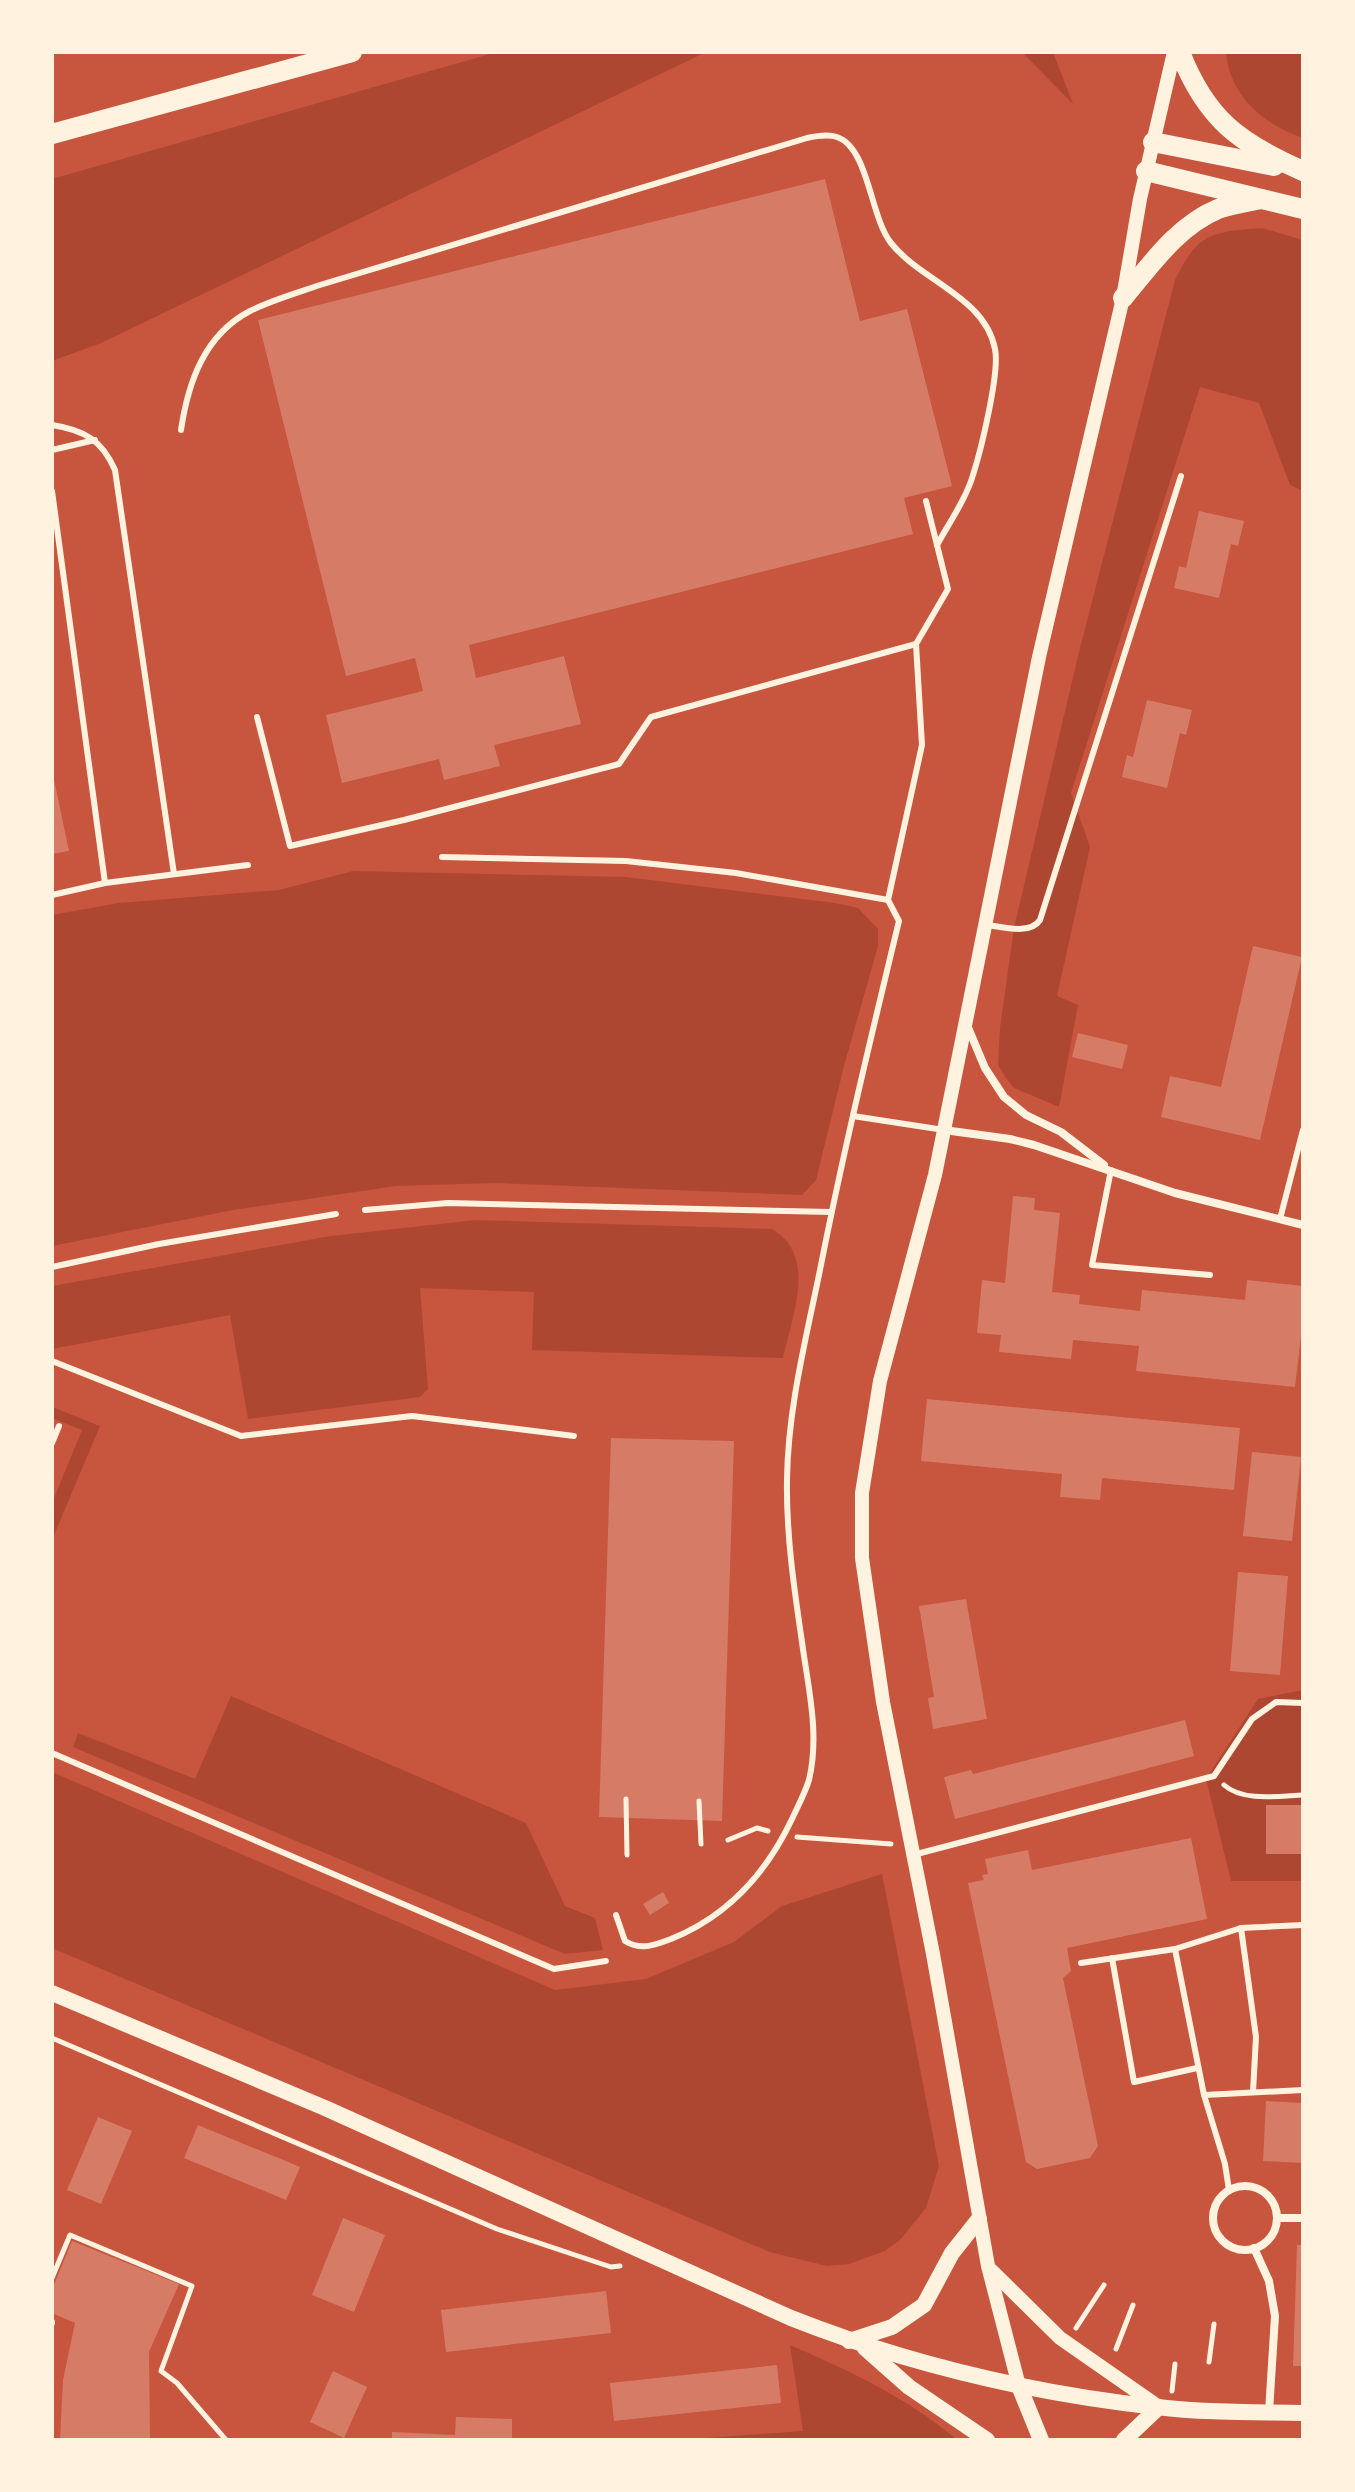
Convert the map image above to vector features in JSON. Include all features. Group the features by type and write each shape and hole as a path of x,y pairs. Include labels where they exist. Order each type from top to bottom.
{"highway":[{"path":"52,134 352,52"},
{"path":"1177,52 1199,95 1229,129 1245,142 1303,171"},
{"path":"1153,142 1303,171"},
{"path":"1146,171 1303,209"},
{"path":"1123,298 1164,249 1194,223 1218,209 1261,199"}],"main road":[{"path":"52,1993 325,2108 791,2318 855,2343 946,2371 1019,2386 1159,2407 1303,2413"},
{"path":"855,2343 892,2327 924,2305 952,2253 979,2219"},
{"path":"855,2343 909,2387 987,2440"},
{"path":"1019,2386 1041,2440"},
{"path":"1124,2440 1159,2407"}],"street":[{"path":"1019,2386 988,2266 871,1632 862,1558 862,1493 880,1381 944,1130 1039,657 1123,298 1146,171 1177,52"},
{"path":"965,1021 985,1068 1004,1097 1026,1115 1061,1132 1111,1170"},
{"path":"944,1130 1010,1139 1061,1152 1175,1193 1303,1225"},
{"path":"1239,2186 1261,2190 1275,2207 1278,2218 1271,2237 1254,2248 1234,2248 1225,2242 1214,2226 1216,2206 1229,2190 1239,2186"},
{"path":"1278,2218 1303,2218"},
{"path":"1254,2248 1269,2281 1275,2316 1269,2412"},
{"path":"988,2266 1060,2338 1159,2407"}],"lane":[{"path":"181,430 186,395 199,363 222,332 249,312 320,285 807,138 836,136 849,144 857,155 890,242 919,269 977,313 987,326 996,352 994,381 973,477 937,545"},
{"path":"52,425 95,440 107,452 115,470 174,874"},
{"path":"52,450 95,440"},
{"path":"984,925 1029,929 1040,920 1181,476"},
{"path":"52,491 105,883"},
{"path":"616,1915 625,1941 635,1947 649,1947 683,1934 714,1916 744,1893 759,1875 784,1836 808,1784 814,1753 813,1718 791,1558 787,1481 790,1435 796,1389 831,1212 899,921 888,900 922,745 916,644 948,589 926,501"},
{"path":"257,717 290,846 619,764 651,717 916,644"},
{"path":"442,857 626,861 736,873 888,900"},
{"path":"52,895 105,883 248,865"},
{"path":"853,1116 944,1130"},
{"path":"1280,1219 1303,1130"},
{"path":"1111,1170 1092,1265 1210,1275"},
{"path":"365,1210 448,1203 831,1212"},
{"path":"52,1267 159,1244 336,1214"},
{"path":"52,1361 241,1436 412,1416 574,1436"},
{"path":"52,1443 59,1426"},
{"path":"911,1850 1214,1776 1252,1719 1276,1702 1303,1703"},
{"path":"52,1753 554,1969 606,1961"},
{"path":"1081,1963 1175,1949 1241,1928 1303,1925"},
{"path":"1241,1928 1256,2037 1253,2092"},
{"path":"1175,1949 1197,2068 1225,2164 1229,2190"},
{"path":"1112,1958 1134,2082 1197,2068"},
{"path":"1204,2095 1303,2090"}],"path":[{"path":"1230,1790 1254,1796 1303,1795"},
{"path":"626,1799 627,1855"},
{"path":"699,1801 701,1844"},
{"path":"728,1840 757,1828 784,1836 911,1850"},
{"path":"52,2038 497,2229 611,2267"},
{"path":"52,2278 70,2235 192,2286 161,2371 177,2383 226,2440"},
{"path":"1080,2322 1104,2285"},
{"path":"1116,2349 1133,2305"},
{"path":"1209,2362 1214,2324"}],"shaded area":[{"path":"497,52 706,52 101,343 52,361 52,179"},
{"path":"1022,52 1053,52 1073,104"},
{"path":"1226,52 1303,52 1303,138 1262,116 1241,95 1229,68"},
{"path":"1262,228 1303,240 1303,491 1290,485 1259,403 1200,387 1071,793 1090,847 1057,996 1078,1005 1059,1107 1014,1088 998,1065 1014,928 1078,656 1175,280 1191,252 1208,238 1231,231"},
{"path":"353,871 626,877 858,908 878,929 878,946 816,1180 802,1195 495,1183 396,1186 233,1210 52,1246 52,915 119,903 279,890"},
{"path":"476,1220 772,1229 786,1241 798,1271 796,1306 783,1358 532,1350 534,1292 420,1288 428,1389 420,1397 248,1419 230,1315 52,1349 52,1286 331,1236"},
{"path":"52,1407 100,1426 52,1540 52,1503 82,1430 52,1418"},
{"path":"1303,1690 1303,1881 1231,1881 1206,1779 1258,1699"},
{"path":"231,1696 526,1823 565,1906 595,1918 603,1950 565,1954 73,1747 78,1733 195,1779"},
{"path":"52,1772 555,1990 646,1979 734,1942 782,1906 882,1874 939,2166 926,2208 900,2240 885,2251 849,2264 827,2266 770,2252 52,1948"},
{"path":"790,2345 856,2375 899,2399 957,2440 678,2440 803,2431"}],"building":[{"path":"825,179 860,321 907,309 952,486 904,498 913,534 469,645 476,678 564,656 581,724 494,745 500,766 444,780 439,759 342,783 326,715 423,691 415,658 346,676 258,320"},
{"path":"1199,511 1244,521 1238,546 1231,544 1219,598 1174,588 1179,566 1186,568"},
{"path":"1147,700 1192,710 1186,735 1180,733 1167,788 1122,777 1127,755 1133,757"},
{"path":"52,770 69,851 52,854"},
{"path":"1253,946 1302,957 1260,1140 1161,1117 1170,1076 1221,1087"},
{"path":"1078,1033 1128,1045 1122,1069 1072,1057"},
{"path":"1013,1196 1035,1198 1034,1210 1060,1213 1052,1292 1080,1295 1079,1304 1140,1311 1142,1290 1245,1300 1247,1280 1303,1286 1303,1319 1295,1387 1136,1371 1139,1346 1073,1340 1071,1359 999,1352 1001,1335 977,1333 982,1280 1005,1283"},
{"path":"927,1399 1240,1428 1234,1490 1102,1478 1100,1500 1060,1497 1062,1474 921,1461"},
{"path":"611,1438 734,1441 722,1821 599,1817"},
{"path":"1252,1452 1301,1457 1292,1541 1243,1536"},
{"path":"1238,1572 1288,1576 1280,1675 1230,1671"},
{"path":"966,1599 987,1719 933,1729 928,1698 934,1697 919,1606"},
{"path":"1185,1720 1194,1756 955,1819 944,1777 971,1770 973,1774"},
{"path":"1266,1805 1303,1805 1303,1854 1266,1854"},
{"path":"1191,1838 1207,1919 1067,1948 1071,1971 1063,1978 1098,2146 1090,2158 1037,2169 1026,2162 968,1883 984,1880 982,1875 988,1874 985,1859 1028,1850 1032,1870"},
{"path":"663,1892 669,1903 650,1915 643,1904"},
{"path":"1266,2101 1303,2103 1303,2163 1263,2161"},
{"path":"98,2117 132,2131 101,2204 67,2190"},
{"path":"198,2125 300,2167 286,2200 184,2158"},
{"path":"343,2218 385,2235 354,2312 312,2295"},
{"path":"72,2241 179,2284 149,2352 150,2440 60,2440 63,2380 75,2323 52,2313 52,2290"},
{"path":"1297,2245 1303,2245 1303,2366 1293,2366"},
{"path":"606,2291 611,2333 446,2352 441,2310"},
{"path":"777,2365 781,2403 614,2421 610,2383"},
{"path":"333,2371 367,2387 344,2438 310,2422"},
{"path":"456,2417 512,2419 512,2440 392,2440 392,2432 455,2435"}]}
